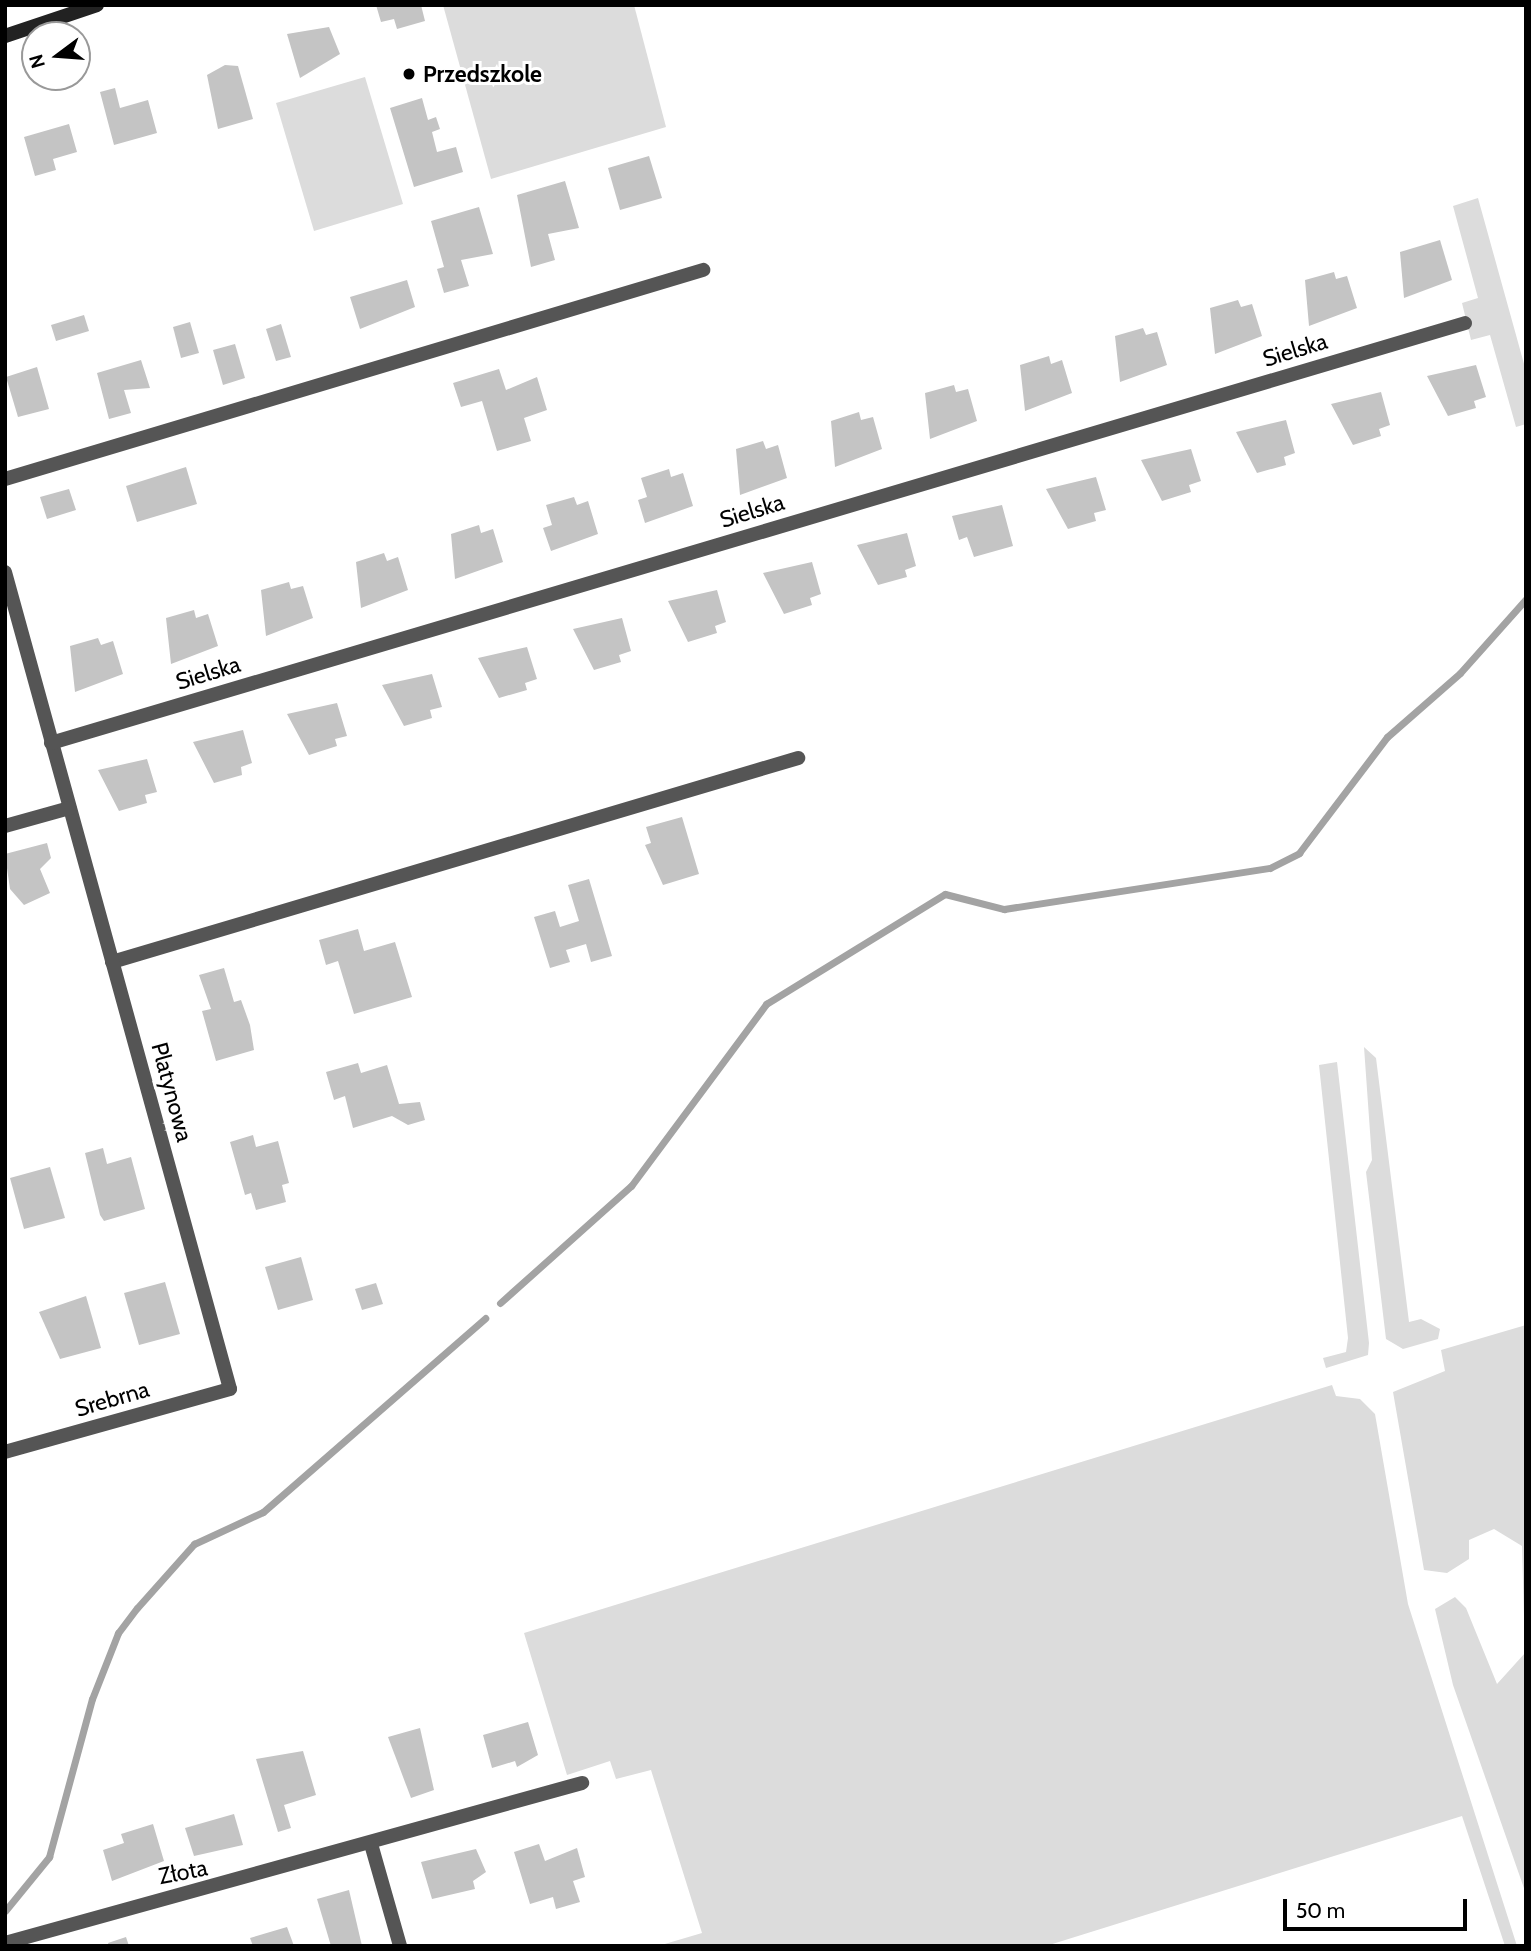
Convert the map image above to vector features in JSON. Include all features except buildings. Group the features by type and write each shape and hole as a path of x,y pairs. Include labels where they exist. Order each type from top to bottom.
{"street":[{"path":"5,36 97,5"},
{"path":"5,480 703,270"},
{"name":"Sielska","path":"51,743 1465,323"},
{"name":"Platynowa","path":"5,572 230,1389"},
{"path":"112,962 798,758"},
{"path":"5,826 70,808"},
{"name":"Srebrna","path":"5,1452 230,1389"},
{"name":"Złota","path":"5,1943 135,1903 180,1899 582,1783"},
{"path":"371,1844 400,1946"}],"shaded area":[{"path":"443,5 634,5 666,127 491,179"},
{"path":"365,77 403,204 314,231 276,103"},
{"path":"1478,198 1526,371 1526,424 1516,427 1490,335 1471,340 1462,303 1478,298 1453,206"},
{"path":"1364,1047 1376,1058 1409,1322 1421,1319 1440,1329 1438,1339 1403,1349 1386,1339 1366,1172 1372,1160"},
{"path":"1337,1062 1369,1343 1368,1355 1326,1368 1323,1358 1346,1352 1348,1338 1319,1065"},
{"path":"1526,1325 1526,1894 1453,1685 1435,1609 1455,1597 1466,1608 1497,1684 1525,1653 1522,1546 1494,1529 1469,1540 1469,1559 1447,1573 1424,1570 1393,1392 1445,1371 1441,1350"},
{"path":"1332,1385 1336,1396 1360,1399 1375,1414 1408,1604 1517,1946 1505,1946 1462,1816 1046,1946 658,1946 702,1933 651,1770 616,1779 610,1761 567,1775 524,1633"}],"waterway":[{"path":"500,1303 631,1186 766,1004 945,894 1004,909 1270,868 1299,853 1387,737 1460,673 1526,599"},
{"path":"5,1911 49,1857 92,1699 118,1633 137,1608 194,1544 263,1512 485,1318"}],"place":[{"name":"Przedszkole","path":"409,74"}]}
